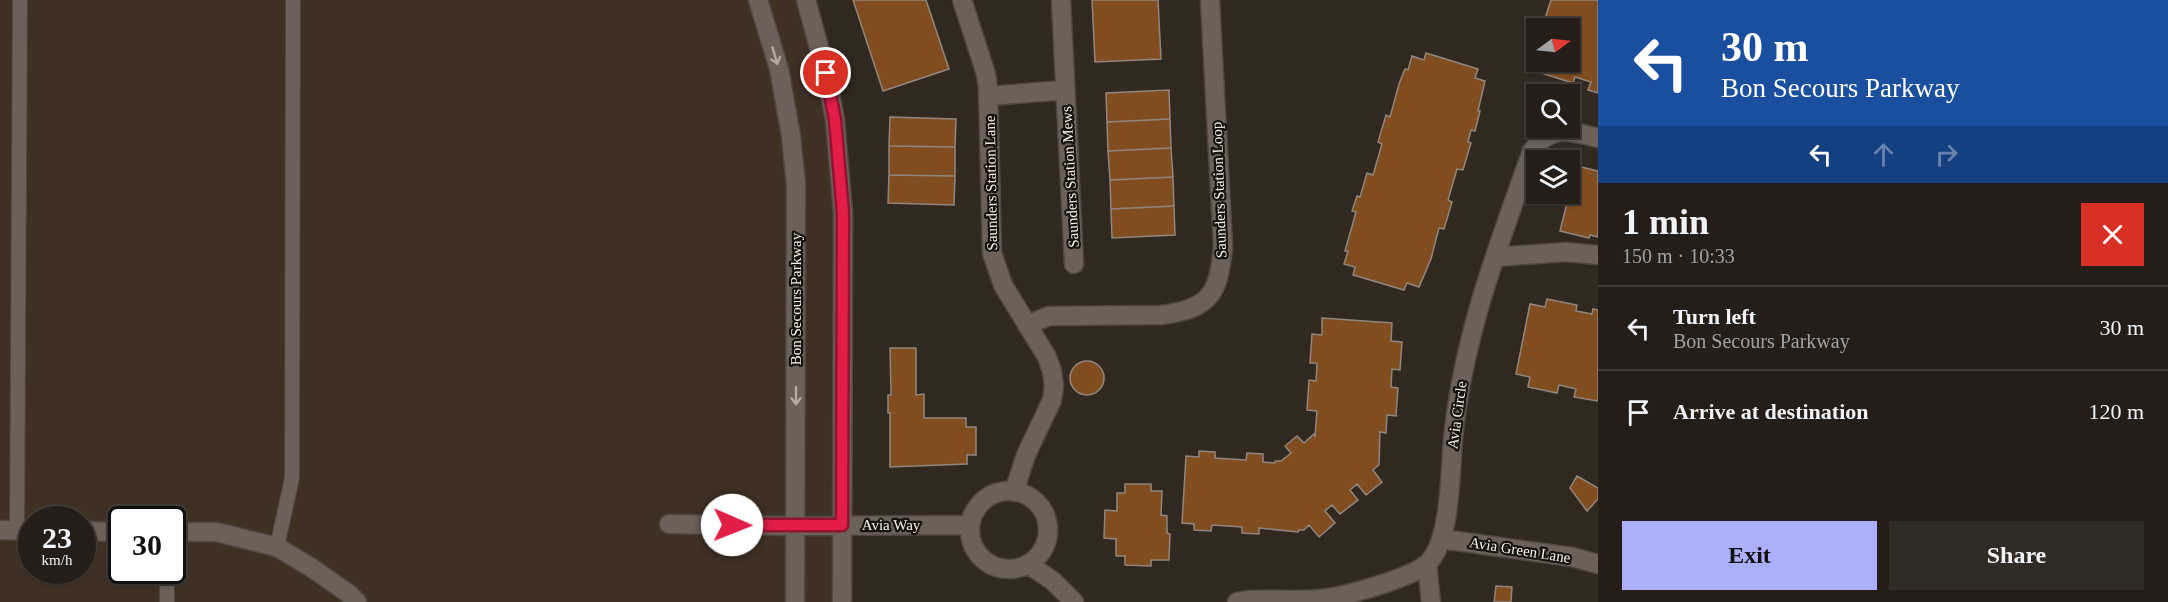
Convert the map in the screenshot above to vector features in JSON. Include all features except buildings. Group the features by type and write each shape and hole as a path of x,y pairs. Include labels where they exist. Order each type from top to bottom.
{"street":[{"name":"Bon Secours Parkway","path":"758,0 779,69 791,136 796,185 795,602"},
{"path":"806,0 826,73 840,161 843,213 842,602"},
{"name":"Saunders Station Lane","path":"962,0 986,74 989,96 992,253 1003,285 1047,357 1052,370 1054,386 1049,408 1026,455 1014,492"},
{"name":"Saunders Station Mews","path":"1061,0 1074,264"},
{"name":"Saunders Station Loop","path":"1027,325 1048,316 1178,313 1191,309 1204,301 1215,288 1221,272 1223,246 1210,0"},
{"name":"Saunders Station Mews","path":"989,96 1065,90"},
{"name":"Avia Circle","path":"1426,564 1436,553 1442,539 1455,410 1468,344 1532,151 1539,140 1548,134 1567,131 1598,138"},
{"path":"1495,257 1566,252 1598,255"},
{"path":"1014,492 1026,495 1042,511 1047,523 1047,535 1038,556 1028,564 1017,569 1004,569 987,562 974,549 970,537 970,525 977,506 985,499 994,494 1014,492"},
{"name":"Avia Way","path":"669,524 970,525"},
{"path":"186,532 216,532 278,547 312,568 357,602"},
{"name":"Avia Green Lane","path":"1442,539 1572,557 1598,564"},
{"path":"1028,564 1053,581 1074,602"},
{"path":"1237,602 1331,598 1401,577 1426,564 1431,602"}],"lane":[{"path":"16,531 20,0"},
{"path":"278,547 292,478 293,0"},
{"path":"167,584 167,602"}],"shaded area":[{"path":"0,0 808,0 839,138 843,602 0,602"}],"route":[{"path":"732,525 842,525 843,213 840,161 826,73"}]}
